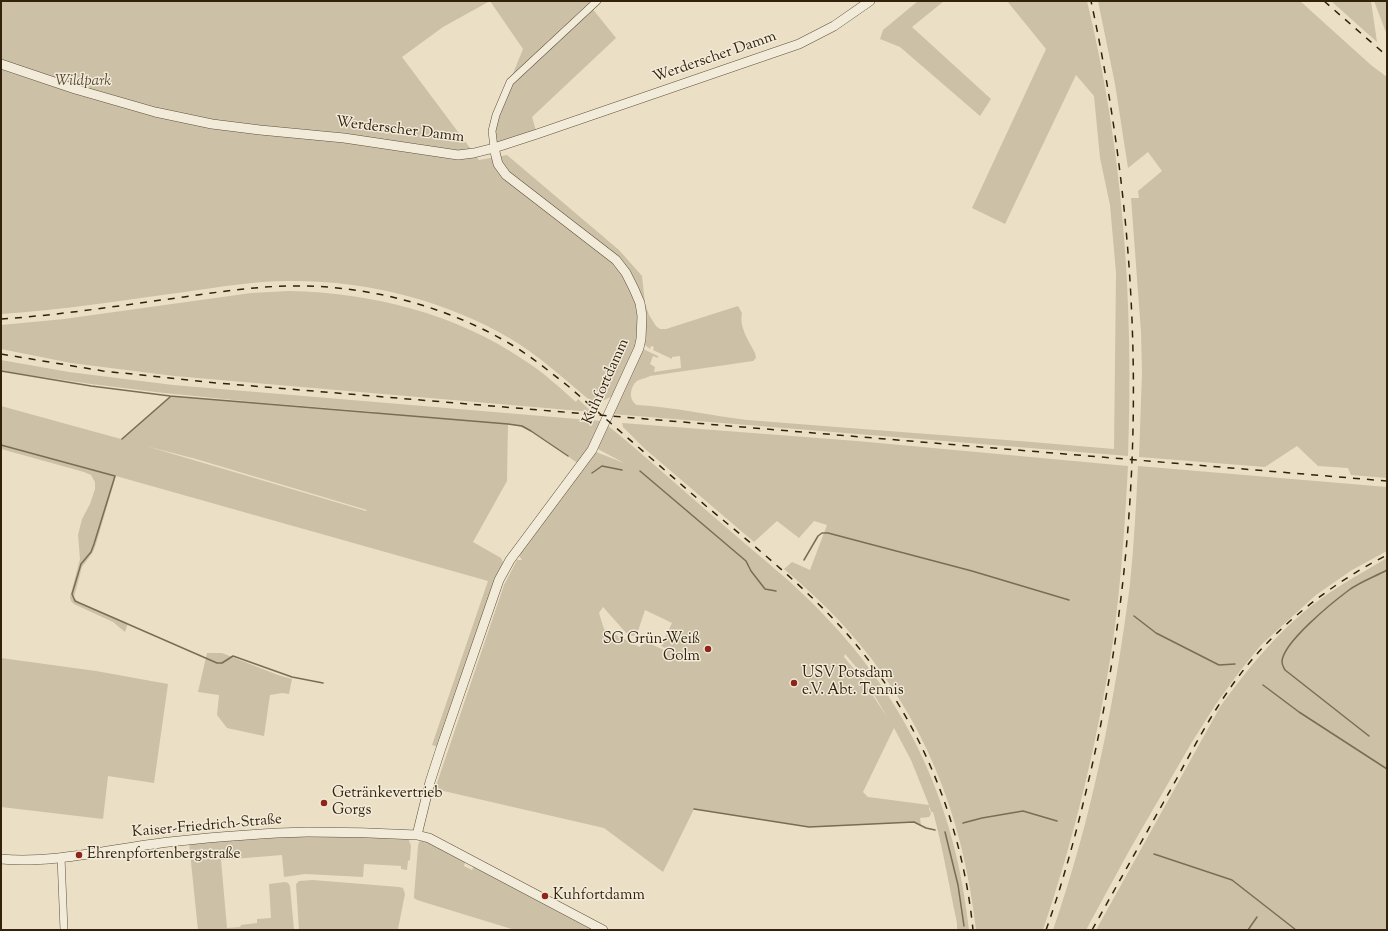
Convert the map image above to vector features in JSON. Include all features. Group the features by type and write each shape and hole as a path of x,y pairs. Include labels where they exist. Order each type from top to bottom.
{"street":[{"name":"Kuhfortdamm","path":"417,835 430,782 499,580 510,560 592,450 634,362 641,339 642,316 640,303 626,273 616,260 506,174 498,164 494,148 492,131 496,115 510,82 597,1"},
{"name":"Werderscher Damm","path":"1,64 155,112 212,124 344,138 449,154 467,154 494,148 799,44 834,26 870,1"},
{"name":"Kaiser-Friedrich-Straße","path":"1,859 25,860 61,857 168,842 237,835 308,832 417,835 429,838 603,930"},
{"path":"61,857 64,930"}],"green space":[{"name":"Wildpark","path":"1,1 490,1 443,27 402,57 479,160 507,155 619,250 642,276 645,303 649,315 656,326 660,329 666,329 738,306 742,313 741,319 743,329 755,353 756,358 753,361 650,376 637,381 633,387 631,397 634,403 637,405 748,420 1114,449 1116,273 1110,205 1100,158 1094,96 1076,75 1005,224 972,208 1046,49 1007,1 1087,1 1109,113 1123,227 1129,342 1128,456 612,414 643,349 658,356 658,358 653,356 650,364 655,367 654,372 681,368 680,356 672,357 672,359 653,350 654,347 651,346 650,349 645,345 639,313 638,342 613,396 602,401 592,402 533,353 486,325 432,303 404,295 346,284 288,281 262,282 70,307 1,314"},
{"path":"490,1 597,1 591,7 616,38 532,117 537,134 494,148 496,115 523,49"},
{"path":"918,1 944,1 912,27 991,99 980,116 900,47 880,39 883,30"},
{"path":"1098,1 1300,1 1371,65 1387,77 1387,478 1351,475 1348,468 1318,466 1297,446 1265,467 1139,457 1142,373 1141,332 1131,198 1139,198 1138,191 1162,171 1148,152 1128,168 1115,84"},
{"path":"1331,1 1371,1 1377,42"},
{"path":"1374,1 1387,1 1387,35"},
{"path":"289,291 351,296 382,301 441,318 470,330 524,360 576,402 578,399 592,412 174,376 71,363 1,349 1,325 64,319 251,293"},
{"path":"1,360 69,372 173,385 601,421 590,448 579,464 536,434 518,426 508,424 507,481 473,542 501,558 503,562 439,747 432,745 488,581 116,476 96,544 93,552 82,567 74,597 78,602 128,623 125,632 113,622 74,604 70,597 80,559 78,535 82,519 90,504 95,489 95,482 91,475 1,449 1,406 121,439 170,396 376,412 164,393 1,371","holes":["146,446 196,459 367,510 366,511"]},
{"path":"622,423 857,441 1128,466 1116,619 1107,678 1093,751 1075,823 1055,895 1043,930 976,930 970,887 961,846 935,767 917,730 896,694 872,659 830,611 784,569 792,562 810,570 827,525 814,521 799,538 777,521 754,542 645,449 623,427"},
{"path":"607,425 788,580 812,602 853,648 880,684 904,721 923,759 940,799 953,841 963,885 969,930 957,930 957,923 940,839 933,812 931,812 929,806 931,814 929,817 920,818 921,825 914,822 820,827 809,827 694,809 663,872 604,828 435,789 504,585 517,560 522,560 518,554 596,452 624,463 596,448","holes":["603,607 628,635 634,636 638,631 645,610 672,623 661,646 665,648 664,650 644,641 640,647 604,629 599,613","845,654 862,674 887,717 860,676 844,657","894,728 911,760 929,805 868,797 863,792"]},
{"path":"1138,466 1387,487 1387,551 1352,570 1316,595 1261,645 1216,704 1192,742 1129,851 1086,930 1053,930 1067,888 1091,802 1117,672 1130,584"},
{"path":"1387,558 1387,930 1096,930 1220,707 1242,677 1266,648 1307,609 1338,587"},
{"path":"207,653 222,653 292,679 289,694 282,693 270,695 264,736 227,728 217,715 219,695 198,692"},
{"path":"1,658 96,671 168,684 154,783 108,776 103,819 1,807"},
{"path":"297,835 408,838 411,846 410,860 408,861 407,870 401,869 401,866 364,864 363,877 305,874 284,877 282,855 221,860 227,928 257,923 257,919 271,918 269,884 285,882 290,886 294,930 198,930 189,843"},
{"path":"419,842 429,842 465,862 464,866 472,870 474,866 595,930 515,930 417,900 414,896 418,846"},
{"path":"313,880 403,888 405,894 398,929 299,930 296,884 299,881"}],"waterway":[{"path":"1,371 91,386 170,396 522,426 568,456"},
{"path":"122,439 170,397"},
{"path":"1,445 115,476 91,552 81,564 72,594 75,601 217,663 222,663 233,656 292,677 323,683"},
{"path":"592,473 602,466 622,470"},
{"path":"640,471 746,561 751,571 765,589 776,591"},
{"path":"804,560 818,536 822,533 828,533 972,571 1069,600"},
{"path":"1369,736 1285,670 1282,662 1284,654 1290,644 1321,613 1353,587 1387,570"},
{"path":"1134,616 1156,633 1219,665 1235,664"},
{"path":"1263,685 1299,712 1387,769"},
{"path":"694,809 809,827 914,822 926,828 935,830"},
{"path":"963,823 1023,811 1057,821"},
{"path":"945,832 958,885 964,926"},
{"path":"1154,854 1232,880 1296,930"},
{"path":"1248,930 1257,917"}],"railway":[{"path":"1046,930 1067,866 1084,801 1112,662 1124,568 1131,473 1133,379 1130,284 1122,190 1109,95 1091,1"},
{"path":"1324,1 1387,56"},
{"path":"1,319 70,312 248,289 286,286 315,286 374,293 432,308 486,331 512,345 568,386 775,564 840,626 867,658 913,729 931,767 946,806 958,847 967,888 973,930"},
{"path":"1,354 103,371 217,383 1387,481"},
{"path":"1092,930 1201,734 1219,704 1250,662 1280,630 1313,602 1349,576 1387,555"}],"place":[{"name":"SG Grün-Weiß Golm","path":"708,649"},
{"name":"USV Potsdam e.V. Abt. Tennis","path":"794,683"},
{"name":"Getränkevertrieb Gorgs","path":"324,803"},
{"name":"Ehrenpfortenbergstraße","path":"79,855"},
{"name":"Kuhfortdamm","path":"545,896"}]}
